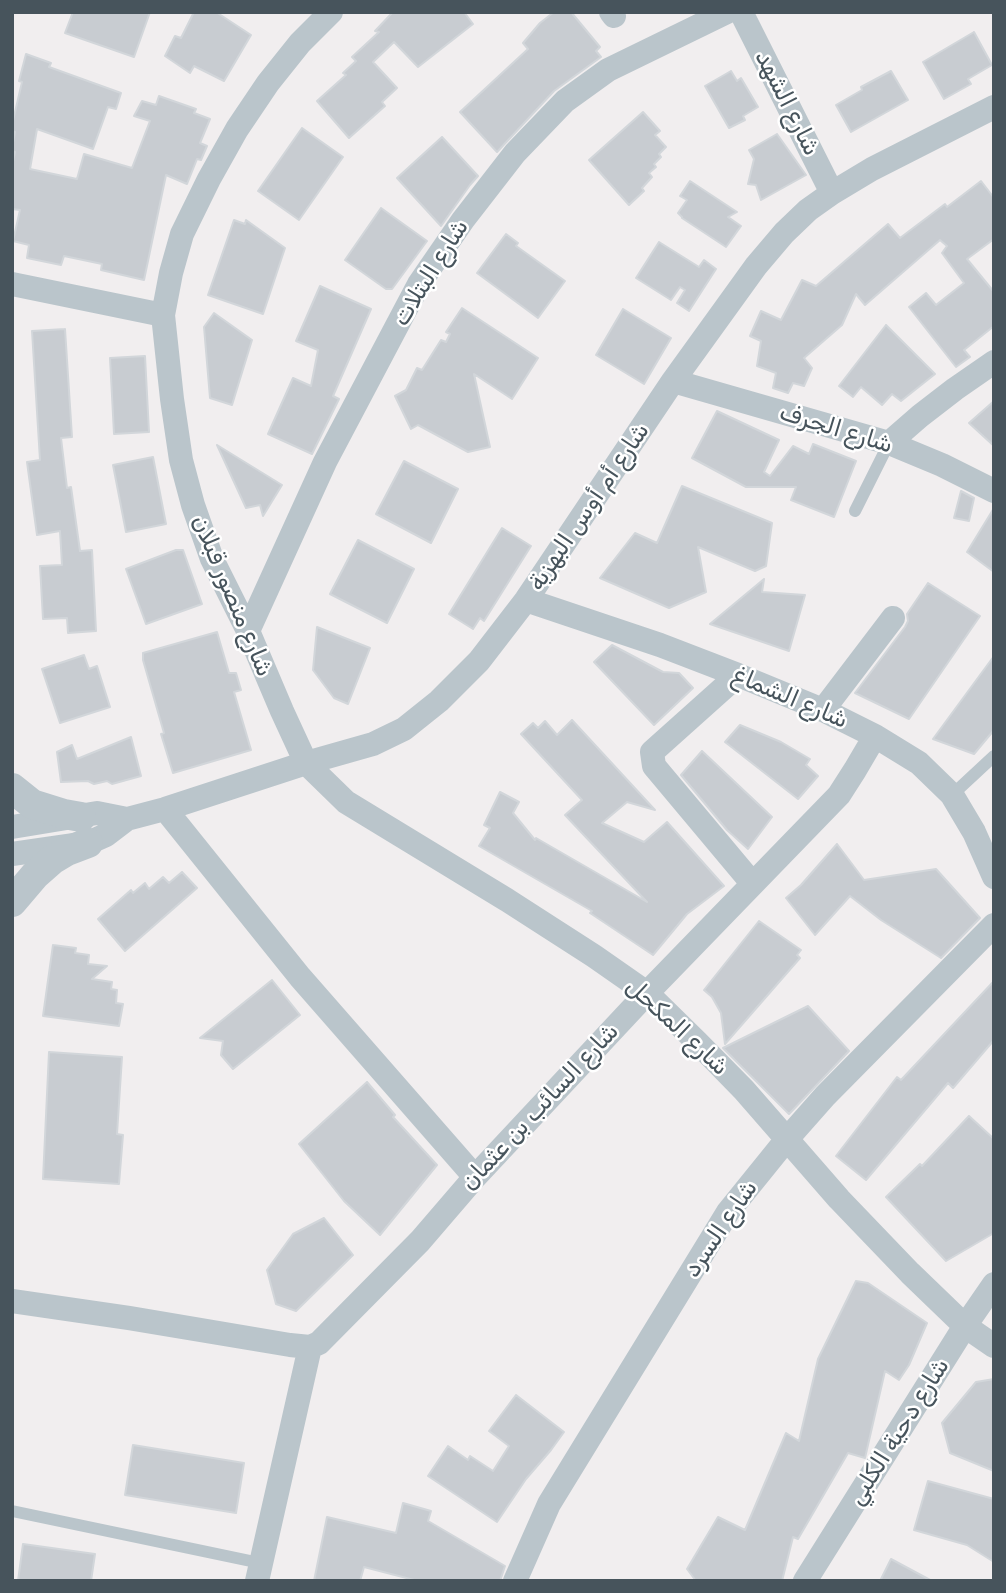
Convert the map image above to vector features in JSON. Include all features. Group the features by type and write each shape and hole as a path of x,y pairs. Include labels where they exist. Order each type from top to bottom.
{"street":[{"name":"شارع منصور قبلان","path":"306,763 248,631 212,559 193,505 184,471 172,399 163,315 182,234 209,179 237,129 268,83 300,43 331,12"},
{"name":"شارع البتلات","path":"248,631 325,462 419,284 463,220 515,153 565,101 608,70 727,12"},
{"name":"شارع الشهد","path":"741,12 832,193"},
{"name":"شارع أم أوس البهزية","path":"12,854 84,830 97,813 127,819 164,809 373,744 404,729 439,702 479,661 526,600 673,381 756,266 784,233 807,210 872,169 994,107"},
{"path":"12,284 163,315"},
{"path":"889,443 946,396 994,362"},
{"name":"شارع الجرف","path":"673,381 889,443 994,491"},
{"name":"شارع الشماغ","path":"526,600 660,645 738,675 823,710 875,736 919,763 952,795 974,832 994,877"},
{"path":"823,710 893,618"},
{"path":"738,675 652,752 654,766 752,883"},
{"name":"شارع السائب بن عثمان","path":"310,1347 319,1343 410,1250 647,993 839,795 875,736"},
{"name":"شارع المكحل","path":"306,763 346,802 507,900 647,993 697,1042 910,1273 965,1326 994,1346"},
{"path":"12,788 32,804 65,814 84,830 66,851 35,875 12,902"},
{"path":"164,809 300,977 475,1177"},
{"name":"شارع أم أوس البهزية","path":"12,827 84,830"},
{"name":"شارع السرد","path":"515,1581 549,1504 735,1203 825,1096 994,925"},
{"name":"شارع دحية الكلبي","path":"806,1581 994,1284"},
{"path":"12,1301 310,1347 259,1572"}],"lane":[{"path":"855,511 889,443"},
{"path":"952,795 994,756"},
{"path":"12,1511 259,1572"}],"building":[{"path":"73,12 150,12 134,57 65,33"},
{"path":"194,12 216,12 251,35 224,81 194,66 190,73 165,56 175,36 181,38"},
{"path":"393,12 464,12 473,24 418,67 394,42 373,62 397,88 382,102 385,106 349,138 317,101 346,75 343,73 356,61 352,57 379,32 375,31"},
{"path":"554,12 571,12 600,47 596,51 601,57 554,91 497,152 460,112 528,49 523,43 540,23"},
{"path":"974,32 992,65 968,79 971,84 944,99 923,62"},
{"path":"26,54 51,63 49,67 121,93 116,109 108,107 93,149 37,129 30,169 77,179 84,154 132,168 150,121 134,116 142,101 156,105 159,96 196,109 194,113 210,119 200,143 207,146 201,160 197,159 187,184 166,175 144,280 101,270 102,264 64,256 61,265 27,258 29,245 13,241 20,210 12,209 12,166 15,152 12,148 15,132 12,131 12,125"},
{"path":"731,71 737,81 741,78 758,107 743,116 745,120 729,128 705,86"},
{"path":"891,71 908,100 851,132 836,105 862,90 861,87"},
{"path":"643,112 660,131 655,135 666,147 654,164 656,167 649,173 652,177 642,188 644,191 629,205 589,160"},
{"path":"302,128 343,157 299,220 258,191"},
{"path":"777,134 806,175 761,200 756,185 748,184 754,159 749,150"},
{"path":"442,137 478,176 441,226 397,178"},
{"path":"690,181 737,212 728,217 741,226 726,247 678,213 687,200 680,196"},
{"path":"981,181 994,198 994,239 967,259 994,292 994,326 964,350 970,357 956,367 909,307 926,293 936,305 964,283 942,253 947,246 940,240 865,305 856,294 842,325 804,358 812,368 804,386 793,383 788,393 773,388 776,373 757,366 761,341 750,336 761,311 781,320 802,280 816,286 888,224 900,238"},
{"path":"381,208 427,241 392,289 386,289 345,260"},
{"path":"234,220 245,224 246,220 285,248 263,314 208,295"},
{"path":"506,234 518,243 516,246 565,281 538,318 477,273"},
{"path":"659,242 699,267 704,260 716,269 689,311 677,303 685,290 680,287 671,300 636,278"},
{"path":"320,286 371,309 333,396 339,399 312,454 268,434 293,378 311,386 318,350 296,341"},
{"path":"462,308 538,358 512,399 474,374 490,447 468,452 418,425 411,429 395,396 406,390 417,368 422,370 441,340 446,342 450,334 446,332"},
{"path":"623,309 671,338 644,384 596,355"},
{"path":"214,313 252,340 232,405 210,398 204,327"},
{"path":"886,325 935,374 901,401 892,394 882,405 861,387 853,397 839,386"},
{"path":"65,329 72,437 61,438 67,488 71,487 80,551 92,550 96,631 68,633 67,618 43,619 40,566 62,565 60,531 37,535 27,462 40,460 32,331"},
{"path":"145,356 149,432 114,434 110,358"},
{"path":"994,401 994,446 969,423"},
{"path":"717,411 779,440 764,472 770,476 793,446 809,454 813,444 856,461 834,517 791,500 796,487 746,487 692,458"},
{"path":"217,445 282,485 263,516 260,505 246,508"},
{"path":"153,457 166,524 126,532 113,465"},
{"path":"404,461 458,489 431,543 376,514"},
{"path":"682,486 772,523 766,566 755,571 698,547 706,592 669,608 600,578 635,533 657,543"},
{"path":"961,491 974,498 969,521 954,518"},
{"path":"994,508 994,572 967,552"},
{"path":"502,528 531,546 484,621 480,618 473,629 449,614"},
{"path":"358,540 414,569 387,623 330,594"},
{"path":"176,550 183,550 202,604 146,624 126,569"},
{"path":"764,579 762,592 805,595 789,651 710,624"},
{"path":"928,583 980,616 909,719 855,693 905,627 907,614"},
{"path":"317,627 370,648 348,704 334,698 313,670"},
{"path":"217,632 229,673 236,673 241,690 234,692 251,750 173,773 161,734 164,733 143,653"},
{"path":"612,645 663,672 679,673 693,688 654,725 594,662"},
{"path":"84,655 89,669 97,666 110,707 60,723 42,669"},
{"path":"994,656 994,730 974,754 933,739"},
{"path":"572,720 655,810 627,802 602,823 644,842 667,822 724,886 687,914 653,955 590,913 592,911 479,846 490,828 484,825 500,792 519,802 513,813 535,840 536,838 647,902 565,815 582,800 521,734 533,723 538,728 545,721 557,735"},
{"path":"740,725 781,742 810,759 806,765 818,776 798,799 725,742"},
{"path":"131,737 141,776 112,784 107,781 94,784 88,781 61,782 57,752 72,745 77,759"},
{"path":"702,751 772,817 748,849 727,830 681,775"},
{"path":"837,844 864,880 936,869 980,918 941,958 881,920 850,896 815,935 786,898"},
{"path":"182,872 197,888 125,951 98,919 131,890 133,893 145,883 149,889 163,877 169,883"},
{"path":"759,921 801,950 797,955 800,958 725,1044 721,1013 712,997 704,990"},
{"path":"53,945 76,948 75,953 89,955 88,964 107,966 92,979 112,982 111,989 117,990 116,1003 123,1004 119,1026 43,1016"},
{"path":"272,980 300,1015 233,1069 221,1055 223,1041 200,1038"},
{"path":"994,981 994,1040 953,1088 948,1083 866,1180 836,1156 897,1077 901,1080"},
{"path":"808,1006 849,1051 789,1114 723,1048"},
{"path":"49,1052 122,1057 117,1134 123,1135 119,1184 43,1179"},
{"path":"367,1082 395,1115 393,1117 437,1165 380,1235 344,1201 299,1144"},
{"path":"969,1116 994,1139 994,1233 946,1261 886,1197 920,1164 922,1166"},
{"path":"324,1218 353,1255 296,1311 276,1304 267,1270 293,1234"},
{"path":"856,1281 868,1283 927,1323 909,1365 899,1380 885,1371 865,1458 848,1453 798,1539 793,1537 782,1581 696,1581 687,1569 718,1517 745,1530 786,1433 799,1441 818,1359"},
{"path":"994,1379 994,1471 950,1453 942,1423 976,1382"},
{"path":"516,1395 564,1432 526,1479 497,1522 428,1476 448,1446 468,1460 470,1456 493,1471 509,1446 489,1431"},
{"path":"133,1445 244,1463 236,1513 125,1495"},
{"path":"928,1481 994,1499 994,1562 967,1545 914,1530"},
{"path":"403,1503 431,1511 428,1521 505,1566 500,1581 418,1581 364,1567 360,1581 314,1581 327,1517 396,1533"},
{"path":"23,1544 95,1554 91,1581 18,1581"},
{"path":"891,1559 932,1581 880,1581"}]}
